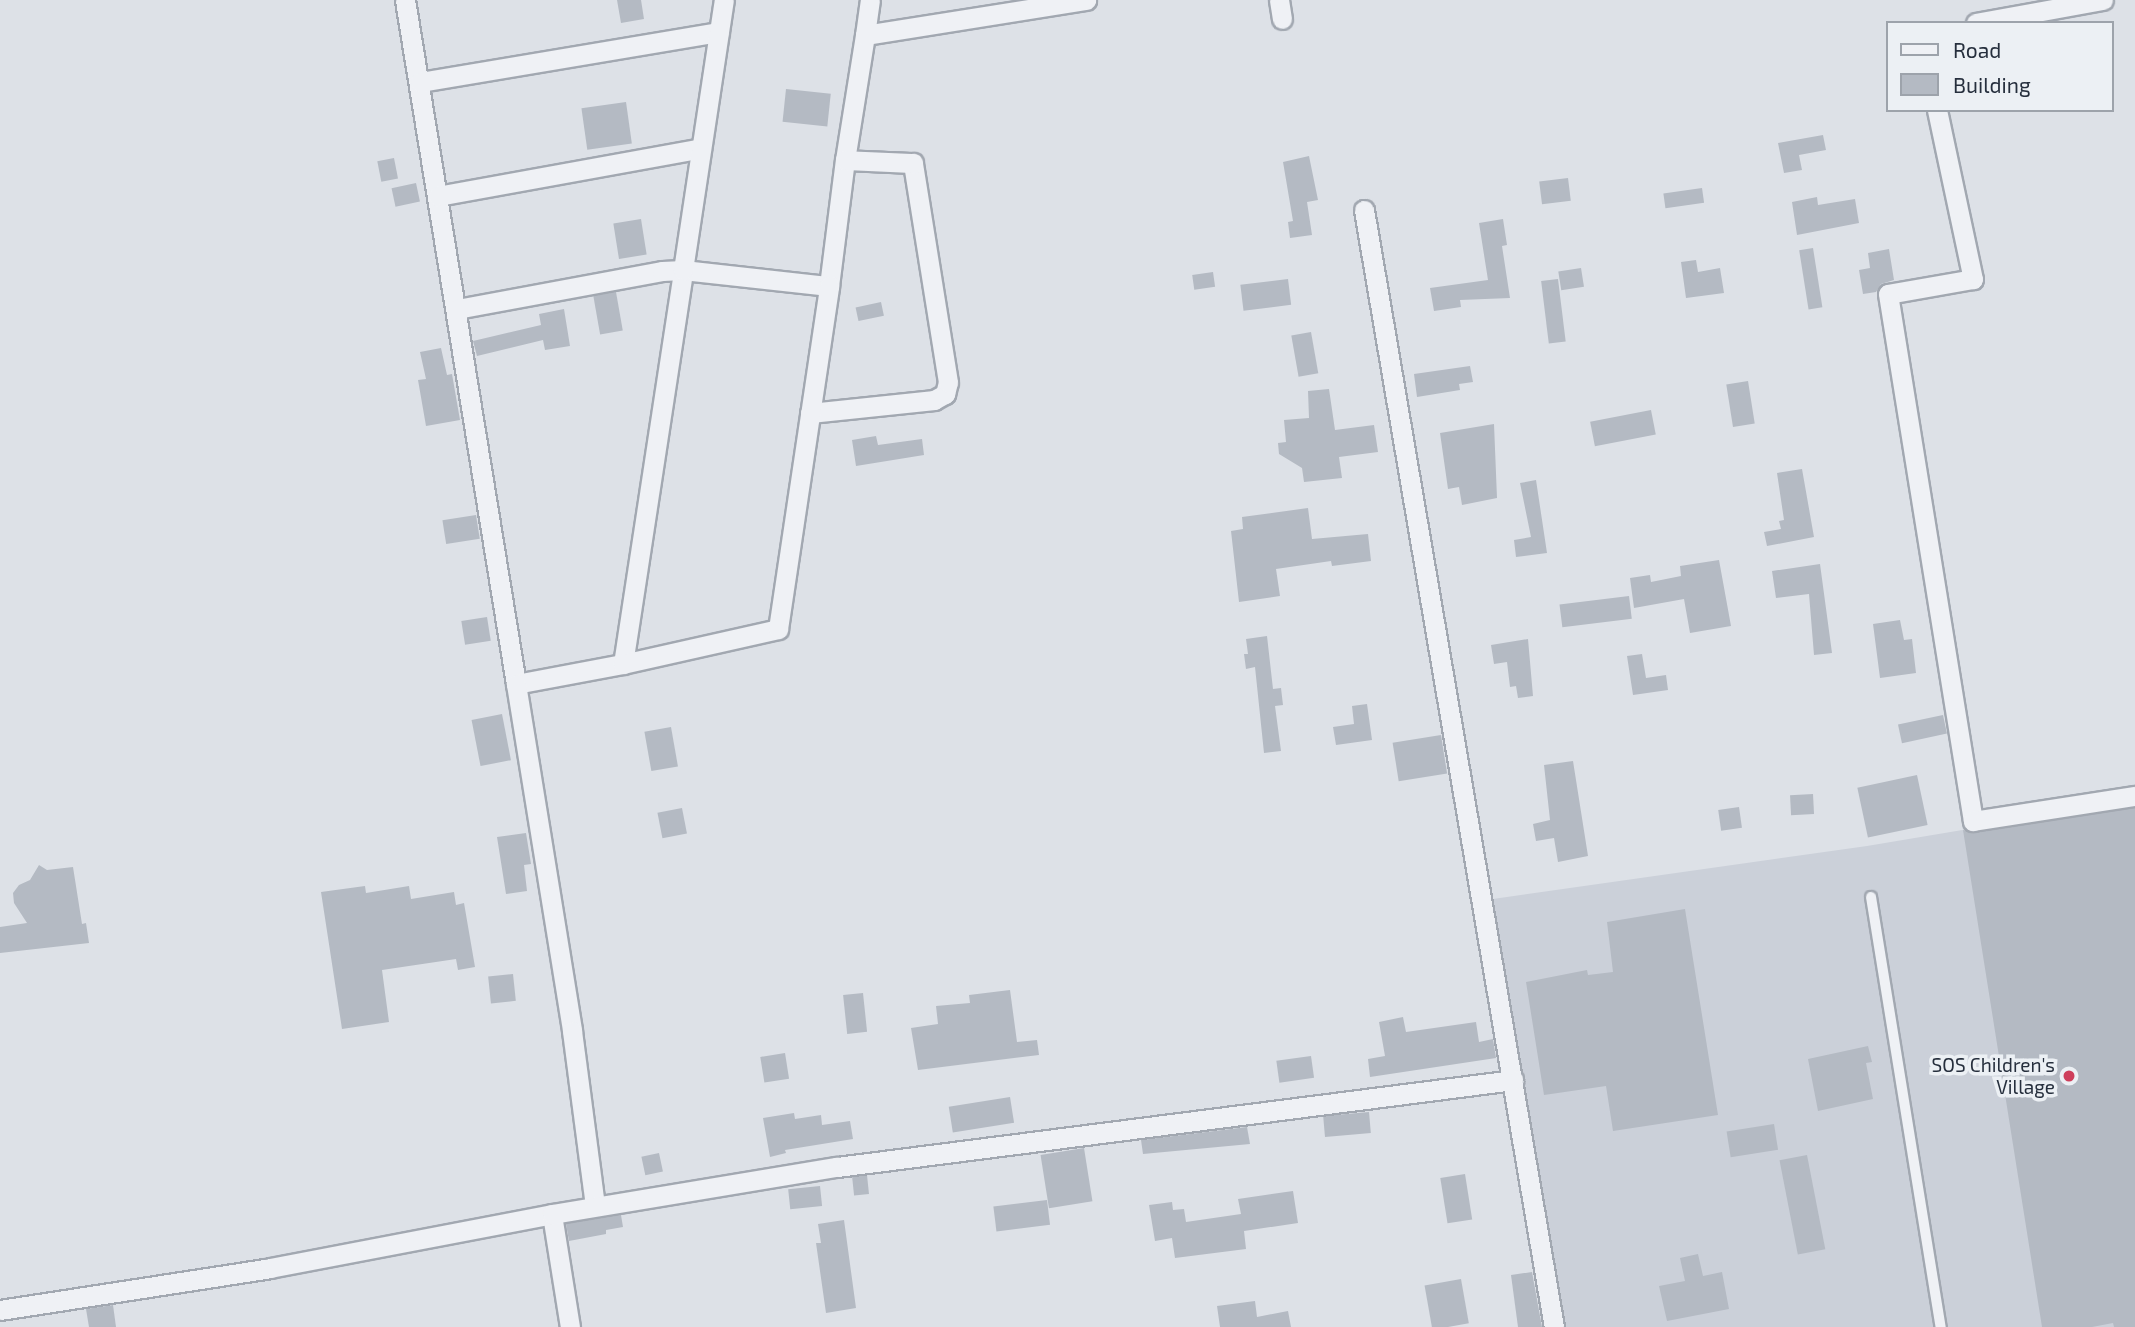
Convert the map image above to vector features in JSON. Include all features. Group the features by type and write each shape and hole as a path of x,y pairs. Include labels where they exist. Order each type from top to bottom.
{"street":[{"path":"405,0 572,1031 595,1205"},
{"path":"623,664 724,0"},
{"path":"516,684 623,664 778,629 870,0"},
{"path":"865,35 1086,0"},
{"path":"1987,21 2104,0"},
{"path":"420,82 719,33"},
{"path":"1937,112 1973,279 1888,294 1973,821 2135,796"},
{"path":"438,196 701,148"},
{"path":"810,413 934,400 945,394 948,382 913,163 845,160"},
{"path":"1364,210 1554,1327"},
{"path":"457,309 662,271 683,270 829,286"},
{"path":"0,1310 270,1268 595,1205 837,1167 1513,1080"},
{"path":"552,1214 570,1327"}],"lane":[{"path":"1871,897 1941,1327"}],"shaded area":[{"path":"2135,801 2135,1327 1556,1327 1486,900 1867,846"}],"building":[{"path":"617,0 641,0 644,19 621,23"},
{"path":"786,89 831,94 827,127 783,122"},
{"path":"626,102 632,144 587,150 581,108"},
{"path":"1823,135 1826,150 1799,155 1802,170 1784,173 1778,143"},
{"path":"1309,156 1318,200 1307,202 1312,235 1290,238 1288,222 1293,221 1283,162"},
{"path":"394,158 398,179 381,182 377,161"},
{"path":"1568,178 1571,201 1542,204 1539,182"},
{"path":"416,183 420,202 395,207 392,188"},
{"path":"1702,188 1704,203 1665,208 1663,193"},
{"path":"1817,197 1818,205 1855,199 1859,223 1797,235 1792,202"},
{"path":"641,219 647,255 619,259 613,223"},
{"path":"1503,219 1507,245 1502,246 1510,298 1460,300 1461,307 1434,311 1430,288 1488,280 1479,223"},
{"path":"1813,248 1822,307 1809,309 1799,250"},
{"path":"1889,249 1894,280 1881,284 1876,292 1863,294 1859,270 1870,268 1868,253"},
{"path":"1696,260 1698,272 1720,268 1724,293 1686,298 1681,262"},
{"path":"1581,268 1584,287 1561,290 1558,272"},
{"path":"1213,272 1215,287 1194,290 1192,275"},
{"path":"1288,279 1291,305 1244,311 1240,285"},
{"path":"1558,279 1566,342 1549,344 1541,281"},
{"path":"616,292 623,330 600,334 593,296"},
{"path":"881,302 884,316 858,321 856,307"},
{"path":"564,309 570,346 545,350 543,340 477,356 473,341 541,325 539,314"},
{"path":"1311,332 1318,373 1299,377 1291,335"},
{"path":"441,348 447,375 452,374 460,420 426,426 418,380 426,379 420,352"},
{"path":"1470,366 1473,382 1459,384 1460,390 1417,397 1414,374"},
{"path":"1748,381 1755,423 1733,427 1726,384"},
{"path":"1329,389 1335,430 1374,425 1378,452 1339,457 1342,478 1304,482 1302,468 1279,454 1278,443 1286,442 1284,420 1309,418 1308,391"},
{"path":"1651,410 1656,435 1595,446 1590,422"},
{"path":"1494,424 1497,498 1462,505 1459,487 1448,489 1440,433"},
{"path":"876,436 878,445 922,439 924,455 856,466 852,440"},
{"path":"1802,469 1814,537 1767,546 1764,532 1781,529 1779,521 1784,520 1777,473"},
{"path":"1536,480 1547,553 1516,557 1514,540 1531,537 1520,483"},
{"path":"1308,508 1312,539 1368,534 1371,561 1332,566 1331,561 1276,569 1280,596 1239,602 1231,531 1243,529 1242,517"},
{"path":"476,515 480,539 446,544 442,520"},
{"path":"1719,560 1731,626 1690,633 1684,599 1634,608 1630,578 1650,575 1651,582 1681,576 1680,566"},
{"path":"1820,564 1832,653 1814,655 1809,594 1776,598 1772,571"},
{"path":"1629,596 1632,619 1562,627 1560,605"},
{"path":"487,617 491,641 465,645 461,621"},
{"path":"1900,620 1904,640 1912,639 1916,673 1880,678 1873,624"},
{"path":"1267,636 1273,689 1281,688 1283,705 1275,706 1281,751 1264,753 1255,667 1246,669 1244,654 1248,654 1246,639"},
{"path":"1528,639 1533,696 1518,698 1516,686 1510,687 1507,662 1494,664 1491,645"},
{"path":"1642,654 1646,678 1666,675 1668,690 1633,695 1627,656"},
{"path":"1367,704 1372,740 1336,745 1333,727 1354,724 1352,706"},
{"path":"502,714 511,760 481,766 472,720"},
{"path":"1943,715 1947,734 1902,743 1898,725"},
{"path":"671,727 678,766 651,771 644,732"},
{"path":"1441,735 1447,774 1399,781 1393,743"},
{"path":"1573,761 1588,856 1558,862 1554,838 1536,841 1533,824 1550,820 1544,765"},
{"path":"1917,775 1928,825 1868,838 1857,788"},
{"path":"1813,794 1814,814 1791,815 1790,795"},
{"path":"1739,807 1742,828 1721,831 1718,810"},
{"path":"682,808 687,834 662,838 657,813"},
{"name":"SOS Children's Village","path":"2135,808 2135,1327 2114,1327 2113,1323 2092,1327 2042,1327 1963,830 1975,833"},
{"path":"526,833 531,864 524,865 527,891 506,894 497,837"},
{"path":"39,865 47,870 73,867 82,924 86,923 89,943 0,953 0,927 27,923 14,903 13,893 19,885 30,880"},
{"path":"365,886 366,893 409,886 411,899 454,892 456,905 464,903 475,967 458,970 456,959 382,970 389,1022 342,1029 321,892"},
{"path":"1685,909 1718,1115 1613,1131 1606,1086 1544,1095 1526,982 1587,970 1588,975 1613,972 1607,922"},
{"path":"513,974 516,1001 491,1003 488,977"},
{"path":"1010,990 1017,1042 1037,1040 1039,1055 918,1070 911,1028 938,1024 936,1006 970,1003 969,995"},
{"path":"863,993 867,1032 847,1034 843,995"},
{"path":"1403,1017 1406,1032 1476,1022 1479,1042 1493,1039 1496,1058 1370,1077 1368,1059 1385,1056 1379,1022"},
{"path":"1868,1046 1872,1062 1866,1063 1873,1099 1818,1111 1808,1059"},
{"path":"785,1053 789,1079 764,1083 760,1057"},
{"path":"1311,1056 1314,1078 1279,1083 1276,1061"},
{"path":"1010,1097 1014,1123 953,1132 949,1107"},
{"path":"1369,1112 1371,1133 1325,1137 1323,1116"},
{"path":"794,1113 795,1119 821,1115 822,1125 850,1121 853,1139 785,1150 786,1153 770,1157 763,1118"},
{"path":"1774,1124 1778,1150 1731,1157 1727,1132"},
{"path":"1247,1127 1250,1144 1143,1154 1141,1140"},
{"path":"1084,1148 1092,1201 1049,1208 1041,1155"},
{"path":"659,1153 663,1172 645,1175 641,1157"},
{"path":"1807,1155 1825,1249 1798,1255 1780,1160"},
{"path":"1465,1174 1472,1219 1448,1223 1440,1178"},
{"path":"867,1175 869,1194 854,1195 852,1177"},
{"path":"820,1186 822,1206 790,1209 788,1189"},
{"path":"1293,1191 1298,1223 1244,1231 1246,1249 1175,1258 1172,1238 1155,1241 1149,1205 1172,1202 1173,1210 1184,1209 1186,1222 1241,1214 1238,1199"},
{"path":"1047,1200 1050,1225 996,1231 993,1207"},
{"path":"621,1215 623,1227 606,1230 606,1234 569,1241 566,1224"},
{"path":"844,1220 856,1308 826,1313 816,1243 821,1243 818,1224"},
{"path":"1698,1254 1703,1276 1722,1272 1729,1309 1667,1321 1659,1286 1685,1281 1680,1258"},
{"path":"1532,1272 1542,1327 1518,1327 1511,1275"},
{"path":"1461,1279 1469,1323 1432,1327 1425,1285"},
{"path":"1255,1301 1257,1317 1288,1311 1291,1327 1220,1327 1217,1306"},
{"path":"113,1305 116,1327 89,1327 86,1309"}],"place":[{"name":"SOS Children's Village","path":"2069,1076"}]}
